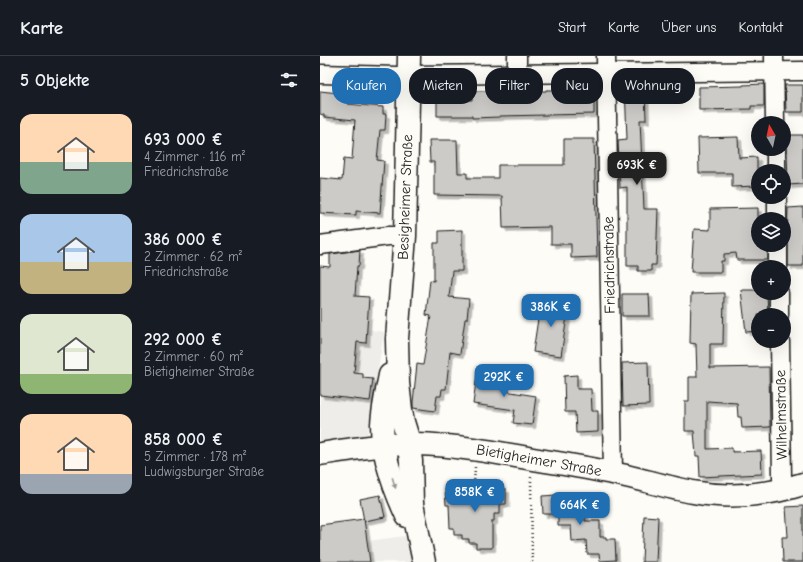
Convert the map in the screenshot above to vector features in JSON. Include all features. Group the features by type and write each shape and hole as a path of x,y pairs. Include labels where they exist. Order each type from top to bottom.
{"main road":[{"name":"Besigheimer Straße","path":"408,66 405,236 397,339 398,383 400,406 411,460 412,504 422,555"},
{"name":"Besigheimer Straße","path":"397,339 382,422 384,445 398,496 422,555"},
{"name":"Bietigheimer Straße","path":"320,454 384,445 464,448 498,452 613,473 693,492 717,495 747,495 794,487"}],"street":[{"path":"774,64 775,116"},
{"path":"320,74 396,76 408,66 517,65 774,64 803,72"},
{"name":"Friedrichstraße","path":"606,65 613,473"},
{"path":"320,244 388,236 405,236"},
{"name":"Wilhelmstraße","path":"780,348 782,478 794,487"}],"path":[{"path":"532,458 532,562"},
{"path":"474,484 476,462"}],"shaded area":[{"path":"320,266 337,324 384,332 363,462 320,466"},
{"path":"425,533 432,562 355,562 353,543"}],"building":[{"path":"764,84 764,106 751,106 751,109 699,110 699,87"},
{"path":"785,85 803,85 803,112 786,112"},
{"path":"551,90 551,104 594,104 594,114 472,118 472,116 437,116 437,104 477,104 477,91 485,91 485,104 543,104 543,91"},
{"path":"320,91 332,92 332,104 383,107 383,114 386,114 385,130 380,130 377,160 384,161 380,213 356,211 356,215 320,213 320,178 342,180 344,158 352,159 355,120 324,117 324,115 320,114"},
{"path":"626,104 646,104 646,120 640,120 644,209 658,209 656,265 651,265 651,271 638,271 638,266 627,266 627,187 620,188 618,140 627,139"},
{"path":"791,135 803,135 803,184 791,185 791,164 787,164 787,156 791,156"},
{"path":"738,137 739,158 757,157 757,164 751,164 751,186 732,187 732,173 699,173 698,138"},
{"path":"564,139 594,139 597,257 571,258 571,244 551,244 551,227 503,228 502,196 434,195 434,162 430,162 429,140 457,140 458,173 467,173 467,178 498,178 498,165 564,165"},
{"path":"803,207 803,266 791,266 791,260 788,260 788,252 791,252 791,212 788,212 788,208"},
{"path":"758,208 758,212 751,212 751,252 768,252 768,260 737,260 736,253 724,254 724,261 721,261 721,272 691,272 694,229 710,230 710,209"},
{"path":"462,230 462,271 452,271 449,297 469,299 467,319 465,319 460,354 450,352 446,389 442,389 441,396 437,396 435,411 413,408 417,364 423,365 431,316 426,315 430,280 434,281 434,243 439,243 439,231"},
{"path":"360,250 359,266 357,266 355,296 369,297 366,343 357,342 354,373 363,374 363,378 373,379 370,401 320,395 320,266 330,267 330,254"},
{"path":"741,290 751,290 751,300 767,300 768,308 751,308 751,332 746,332"},
{"path":"724,293 723,344 710,344 710,368 769,367 770,427 742,428 741,417 738,417 737,403 707,401 707,449 732,448 732,452 761,451 762,474 700,477 699,456 696,456 694,431 685,431 685,401 689,401 689,377 697,377 696,344 690,343 691,294"},
{"path":"622,294 649,294 650,316 622,316"},
{"path":"541,299 569,303 561,356 533,352"},
{"path":"648,362 649,405 623,406 622,363"},
{"path":"477,374 507,378 505,391 536,396 532,425 513,423 515,410 473,404"},
{"path":"577,375 577,389 591,389 592,411 598,411 598,432 576,433 575,412 565,412 564,376"},
{"path":"470,486 485,486 485,489 506,489 506,504 500,504 500,514 494,514 494,521 492,521 492,548 476,548 476,543 469,543 469,539 462,539 462,535 454,535 454,528 450,528 449,505 446,505 445,489 470,488"},
{"path":"571,494 572,509 585,508 585,521 600,521 600,537 615,539 616,560 600,561 599,554 587,554 586,540 572,541 571,526 558,526 558,514 543,514 542,496"},
{"path":"380,495 385,517 364,521 360,499"},
{"path":"803,506 803,562 783,562 782,537 788,537 786,507"},
{"path":"644,516 658,517 656,562 642,562"},
{"path":"364,519 370,562 320,562 320,525"}]}
